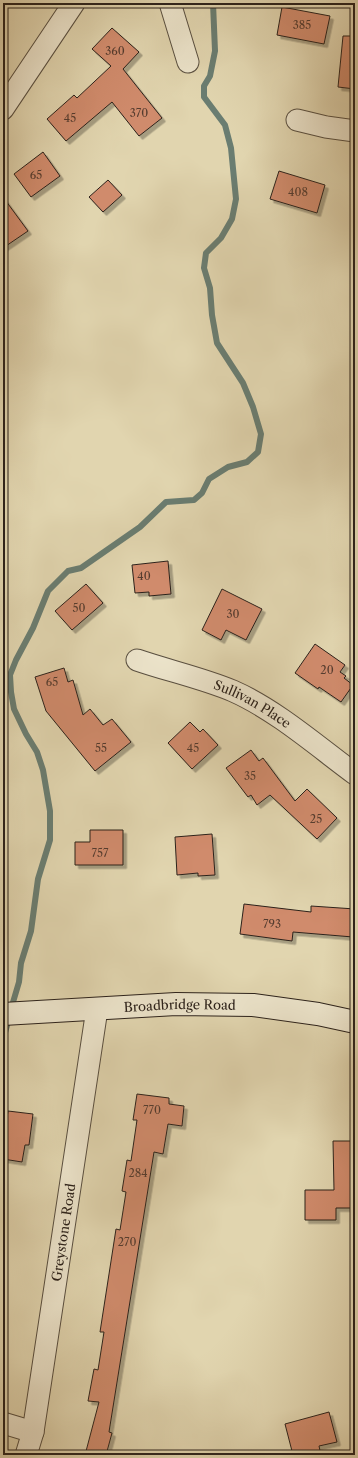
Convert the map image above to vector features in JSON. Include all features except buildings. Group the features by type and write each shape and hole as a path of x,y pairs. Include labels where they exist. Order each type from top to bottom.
{"main road":[{"name":"Broadbridge Road","path":"3,1014 176,1004 253,1005 318,1014 355,1022"}],"street":[{"path":"3,109 74,3"},
{"path":"170,3 188,62"},
{"path":"297,120 326,127 355,131"},
{"name":"Sullivan Place","path":"137,660 198,678 234,692 270,711 355,774"},
{"name":"Greystone Road","path":"26,1455 33,1432 97,1009"},
{"path":"3,1423 33,1432"}],"waterway":[{"path":"11,1009 19,982 21,963 31,931 38,879 50,840 50,811 43,770 37,752 26,734 14,709 10,675 16,660 33,628 48,591 68,571 81,568 140,527 166,502 194,500 202,493 209,479 228,467 247,462 258,452 261,434 253,407 243,383 217,343 212,315 210,288 204,268 206,253 221,238 232,219 236,199 231,148 225,125 204,97 204,86 210,76 215,51 213,3"},
{"path":"3,1040 9,1018"}]}
